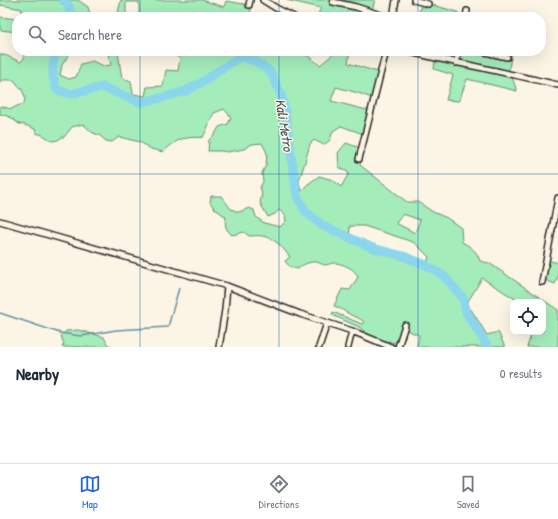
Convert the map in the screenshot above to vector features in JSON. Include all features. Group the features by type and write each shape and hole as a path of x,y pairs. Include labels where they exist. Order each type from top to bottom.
{"street":[{"path":"263,0 284,12"},
{"path":"394,12 396,0"},
{"path":"414,0 428,4"},
{"path":"333,2 372,12"},
{"path":"359,159 385,56"},
{"path":"427,56 558,85"},
{"path":"456,63 458,56"},
{"path":"503,56 507,57"},
{"path":"542,282 558,198"},
{"path":"0,220 227,286 300,314 352,331 391,347"},
{"path":"219,347 226,310 227,286"},
{"path":"319,347 326,323"},
{"path":"398,347 405,325"},
{"path":"348,347 352,331"}],"green space":[{"path":"0,0 78,0 88,7 90,12 22,12 22,9 0,5"},
{"path":"121,0 202,0 224,7 226,1 250,5 251,12 139,12 139,2 126,2 126,12 118,12"},
{"path":"286,0 375,0 371,12 319,12 321,8"},
{"path":"422,2 457,12 419,12"},
{"path":"0,17 12,18 12,31 0,30"},
{"path":"0,54 21,62 24,56 68,56 62,65 60,75 69,79 76,77 81,64 92,61 104,66 111,65 109,56 119,56 122,78 131,81 133,94 145,96 147,87 163,86 166,70 178,71 180,58 176,56 308,56 320,65 331,56 349,56 348,63 381,73 375,99 336,87 331,101 371,111 366,135 341,126 333,131 330,140 324,145 314,140 310,144 299,181 301,191 319,176 333,180 341,187 349,173 339,167 338,153 346,143 363,149 360,165 407,202 418,202 433,212 447,218 461,228 462,242 473,250 480,261 489,263 542,299 515,299 482,278 467,303 487,335 498,332 505,347 417,347 419,335 406,330 401,345 388,341 386,345 362,337 364,333 359,327 332,315 333,312 362,324 364,322 334,306 342,289 350,290 358,277 355,271 345,265 337,263 325,265 314,262 304,264 298,269 292,267 285,261 290,257 270,238 249,236 244,232 232,235 226,227 226,217 214,208 210,202 211,196 221,196 231,209 239,212 249,208 254,210 256,217 264,223 280,227 286,221 285,215 279,210 275,214 268,217 260,203 262,193 260,187 263,182 262,173 266,165 267,153 262,143 252,144 244,149 228,152 208,151 209,140 219,127 228,124 231,117 224,109 214,113 203,137 180,140 163,152 151,149 140,142 119,137 112,142 106,141 99,135 93,133 83,124 72,127 64,137 52,141 43,135 36,133 35,129 19,124 10,117 0,114 0,106 11,109 24,104 25,97 22,90 14,80 3,80 0,82","holes":["403,214 420,220 415,233 396,223","350,226 364,226 415,243 429,257 426,265 403,256 373,248 349,238"]},
{"path":"435,56 511,56 509,69 517,91 467,79 459,101 446,100 453,75 434,69"},
{"path":"547,260 558,263 558,276 555,284 542,279"},
{"path":"546,302 558,310 558,347 527,347 531,335 546,335"},
{"path":"78,330 104,337 107,344 112,347 62,347 64,344 61,336 66,331"}],"waterway":[{"name":"Kali Metro","path":"63,0 68,5 70,12"},
{"name":"Kali Metro","path":"55,56 53,70 57,90 71,94 102,87 140,102 186,91 206,80 240,57 253,60 270,71 281,94 297,196 306,212 323,226 373,248 403,256 426,265 444,276 463,298 466,312 488,347"},
{"path":"0,313 60,333 81,336 116,330 168,327 179,288"}]}
